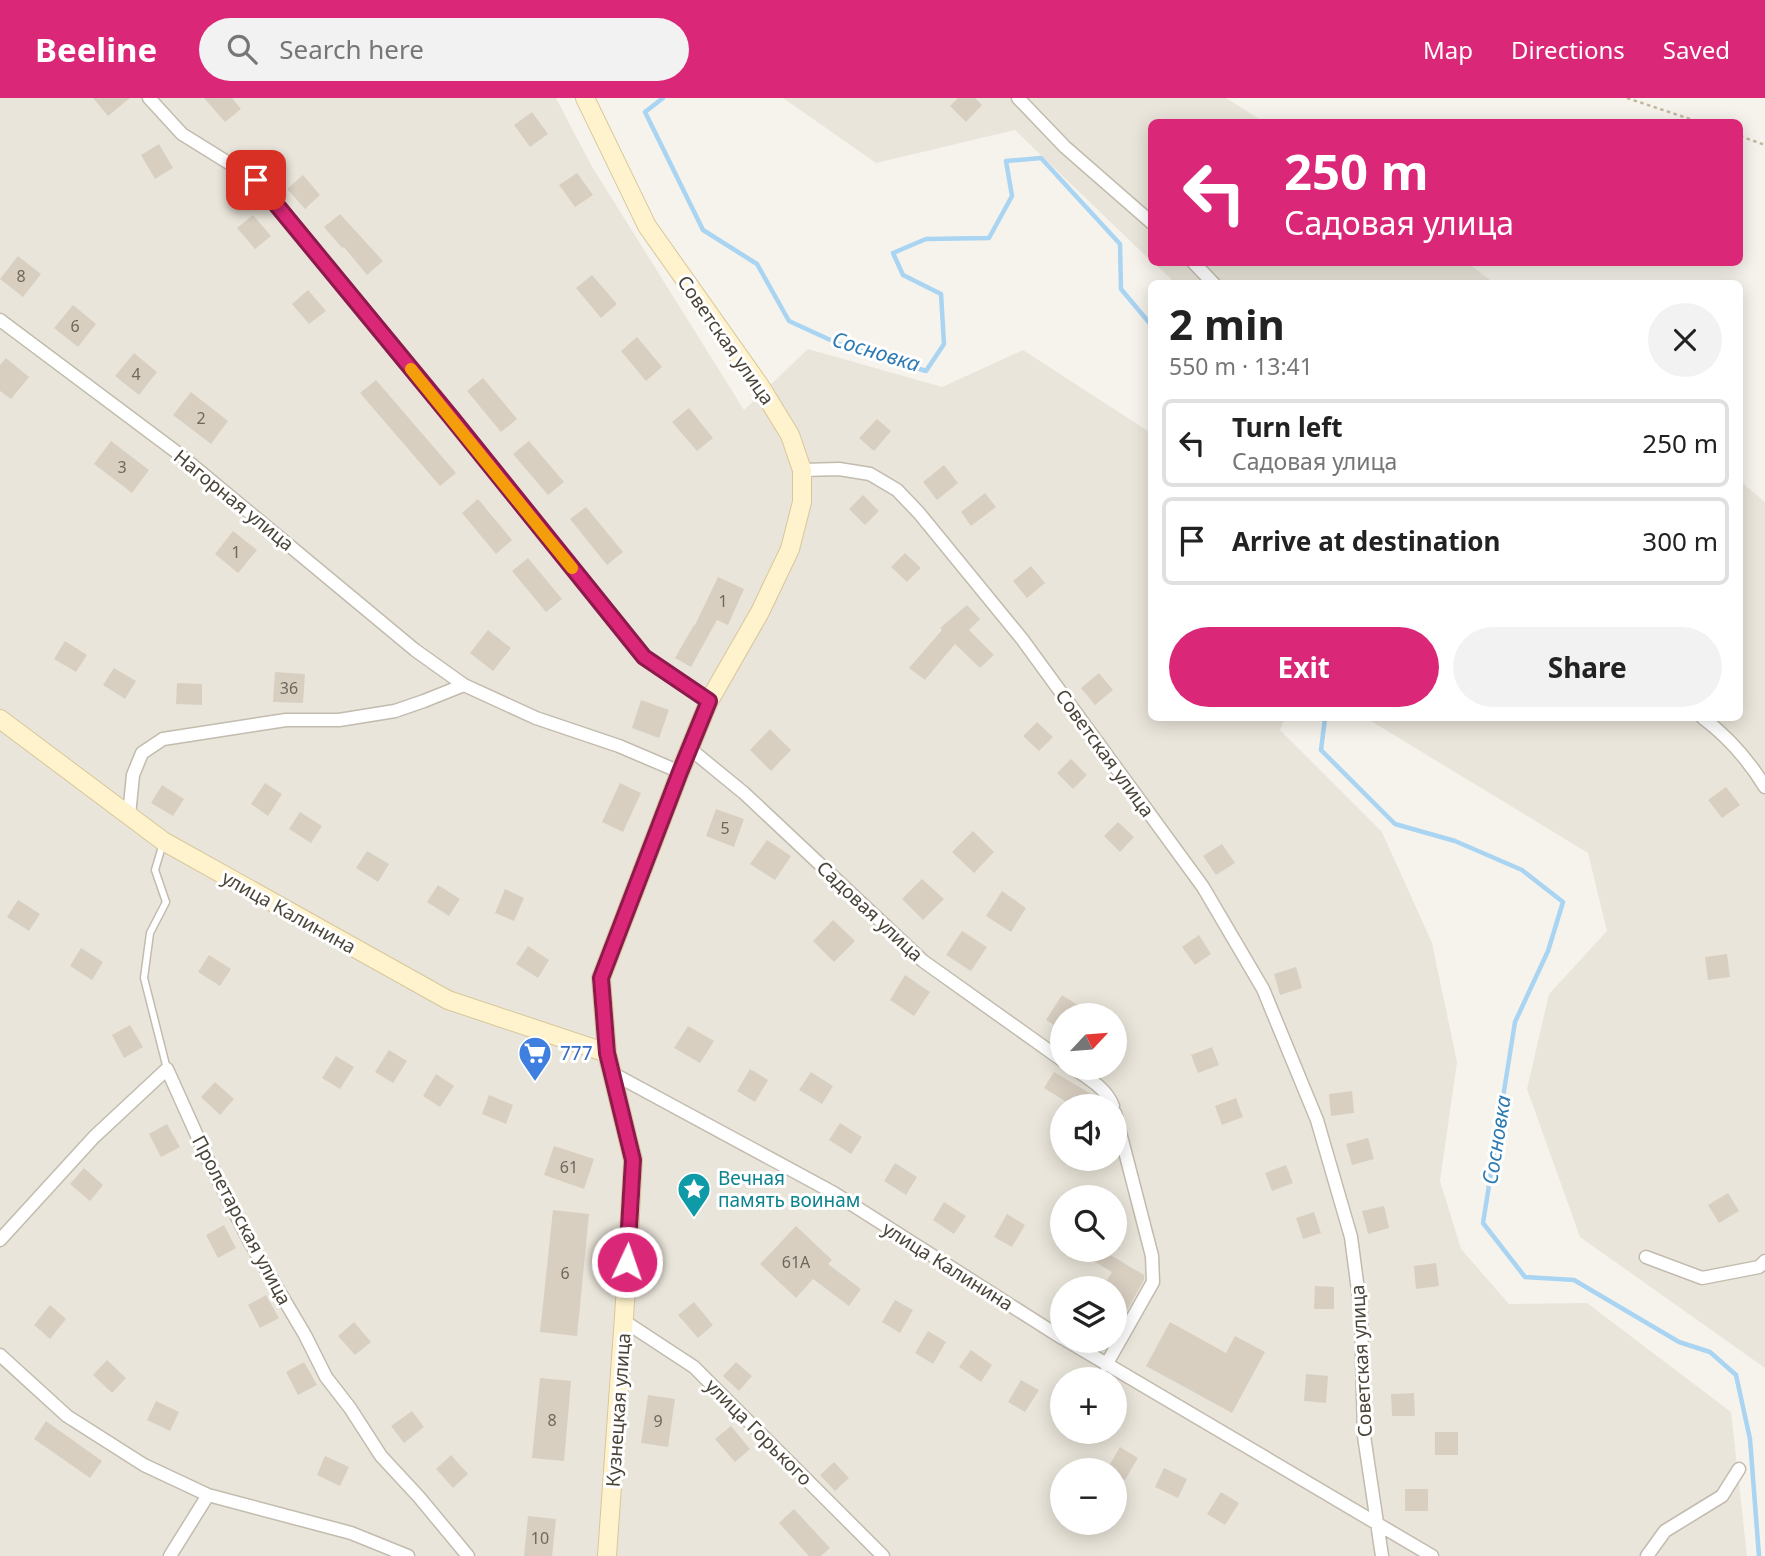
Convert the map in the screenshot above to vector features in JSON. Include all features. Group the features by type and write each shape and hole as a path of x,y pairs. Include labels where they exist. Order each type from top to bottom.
{"main road":[{"name":"Советская улица","path":"585,98 647,226 760,386 790,435 802,470"},
{"name":"Кузнецкая улица","path":"607,1556 633,1160 607,1053 601,978 709,701 760,612 790,549 802,502 802,470"},
{"name":"улица Калинина","path":"0,719 163,841 448,1000 607,1053"}],"street":[{"path":"149,98 182,134 256,180 644,657 709,701"},
{"path":"1018,98 1065,147 1148,220"},
{"path":"1197,266 1210,280"},
{"name":"Нагорная улица","path":"0,320 179,454 415,650 464,685 536,718 619,746 680,772"},
{"name":"Советская улица","path":"802,470 839,469 870,474 897,490 919,513 1022,639 1186,864 1263,989 1317,1120 1350,1237 1361,1313 1364,1436 1382,1556"},
{"path":"129,815 133,775 142,753 163,739 286,720 339,720 395,711 464,685"},
{"path":"1707,721 1755,771 1765,787"},
{"name":"Садовая улица","path":"690,748 754,802 923,961 1050,1051"},
{"path":"0,1240 94,1137 167,1069"},
{"name":"Пролетарская улица","path":"167,1069 208,1160 251,1244 305,1335 326,1377 381,1456 468,1556"},
{"name":"улица Калинина","path":"612,1073 834,1193 1050,1330"},
{"path":"1090,1080 1105,1094"},
{"path":"1106,1365 1153,1282 1152,1256 1127,1159"},
{"path":"1646,1257 1702,1278 1759,1266 1765,1261"},
{"name":"улица Горького","path":"624,1321 694,1367 883,1556"},
{"name":"улица Калинина","path":"1087,1353 1432,1556"},
{"path":"0,1355 67,1416 144,1465 208,1495 351,1533 408,1556"},
{"path":"1647,1556 1665,1531 1723,1496 1739,1469"},
{"path":"170,1556 208,1495"}],"lane":[{"path":"163,841 155,870 166,902 150,933 144,978 167,1069"}],"path":[{"path":"1627,98 1690,119"},
{"path":"1743,137 1765,145"}],"shaded area":[{"path":"0,98 556,98 591,165 744,410 808,349 942,387 1023,350 1148,431 1148,721 1284,721 1280,730 1382,832 1432,943 1457,1062 1440,1181 1461,1249 1509,1304 1587,1303 1731,1412 1747,1556 0,1556"},
{"path":"783,98 1226,98 1259,119 1148,119 1148,258 1015,130 876,163"},
{"path":"1157,266 1472,266 1490,280 1172,280"},
{"path":"1743,484 1765,502 1765,1368 1580,1237 1527,1089 1549,994 1607,931 1588,853 1371,721 1743,721"}],"building":[{"path":"93,98 130,98 108,116"},
{"path":"204,98 232,98 241,109 225,122"},
{"path":"958,98 975,98 982,105 966,122 950,106"},
{"path":"532,112 548,134 530,147 514,125"},
{"path":"159,144 173,168 155,179 141,155"},
{"path":"577,173 593,195 575,207 559,185"},
{"path":"303,175 320,195 305,209 287,189"},
{"path":"340,214 383,261 367,275 324,227"},
{"path":"253,215 271,236 255,249 237,228"},
{"path":"18,256 41,274 23,297 0,279"},
{"path":"592,275 617,304 601,318 576,288"},
{"path":"308,290 326,311 309,324 292,304"},
{"path":"73,305 96,324 78,347 54,328"},
{"path":"637,337 662,367 646,381 621,351"},
{"path":"134,353 157,372 139,395 115,376"},
{"path":"6,358 29,377 11,399 0,391 0,365"},
{"path":"483,378 517,419 501,432 467,391"},
{"path":"376,380 456,473 440,486 360,393"},
{"path":"191,392 228,421 211,444 173,415"},
{"path":"689,408 713,438 697,451 672,422"},
{"path":"877,419 891,431 874,451 859,438"},
{"path":"111,441 149,470 132,493 94,464"},
{"path":"529,441 564,482 548,495 513,454"},
{"path":"944,465 958,483 937,500 923,482"},
{"path":"985,493 996,507 971,526 961,512"},
{"path":"863,495 879,511 865,525 849,509"},
{"path":"478,499 512,540 496,554 462,513"},
{"path":"586,507 623,552 607,565 570,519"},
{"path":"233,531 257,550 238,573 215,554"},
{"path":"905,553 921,568 907,582 891,567"},
{"path":"528,558 562,599 546,612 512,571"},
{"path":"1031,566 1045,583 1027,598 1013,581"},
{"path":"718,577 744,589 728,625 717,620 691,667 675,658 695,625"},
{"path":"967,605 980,619 969,630 994,655 980,668 955,644 925,680 909,668 942,630 940,628"},
{"path":"488,630 511,648 493,671 470,653"},
{"path":"65,641 87,655 76,672 54,659"},
{"path":"114,668 136,681 125,699 103,685"},
{"path":"275,672 305,674 303,703 273,702"},
{"path":"1099,673 1113,690 1095,705 1081,688"},
{"path":"177,683 202,684 202,705 176,704"},
{"path":"641,700 669,710 659,738 632,728"},
{"path":"1037,722 1053,737 1039,751 1023,736"},
{"path":"770,729 791,750 771,771 750,750"},
{"path":"1071,759 1087,775 1073,789 1057,773"},
{"path":"265,783 282,794 268,816 251,804"},
{"path":"620,783 641,793 623,832 602,822"},
{"path":"162,785 184,799 173,816 151,803"},
{"path":"1726,787 1740,805 1722,818 1708,800"},
{"path":"716,809 744,819 734,847 706,836"},
{"path":"300,812 322,826 311,843 289,829"},
{"path":"1118,822 1134,837 1120,852 1104,836"},
{"path":"973,831 994,852 974,873 952,852"},
{"path":"767,840 791,856 775,880 750,864"},
{"path":"1222,844 1235,863 1216,875 1203,856"},
{"path":"367,851 389,864 378,882 356,868"},
{"path":"922,879 944,899 923,920 902,899"},
{"path":"438,885 460,899 449,916 427,902"},
{"path":"505,889 524,898 514,921 495,913"},
{"path":"1002,891 1026,908 1011,932 986,916"},
{"path":"18,900 40,914 29,931 7,917"},
{"path":"833,920 855,941 834,962 813,941"},
{"path":"962,931 987,947 971,971 946,955"},
{"path":"1199,935 1211,954 1195,965 1182,947"},
{"path":"528,946 549,960 538,978 516,964"},
{"path":"81,948 103,962 92,980 70,966"},
{"path":"1727,954 1730,977 1708,980 1705,957"},
{"path":"209,955 231,969 220,986 198,972"},
{"path":"1296,967 1302,988 1280,995 1274,974"},
{"path":"905,975 930,992 914,1016 890,1000"},
{"path":"1062,995 1074,1003 1057,1003"},
{"path":"130,1025 143,1047 124,1058 112,1035"},
{"path":"688,1026 714,1041 700,1063 674,1048"},
{"path":"1212,1047 1219,1065 1198,1073 1191,1055"},
{"path":"389,1050 407,1061 393,1083 375,1072"},
{"path":"336,1056 354,1067 340,1089 322,1078"},
{"path":"750,1069 768,1080 755,1102 737,1091"},
{"path":"811,1072 833,1086 822,1104 799,1090"},
{"path":"436,1074 454,1086 440,1107 423,1096"},
{"path":"1050,1078 1067,1080 1091,1094 1054,1094 1044,1088"},
{"path":"215,1082 234,1099 220,1115 201,1097"},
{"path":"1352,1091 1354,1113 1331,1116 1329,1094"},
{"path":"489,1095 513,1105 506,1124 482,1114"},
{"path":"1236,1098 1243,1117 1222,1125 1215,1106"},
{"path":"840,1123 862,1137 851,1154 829,1140"},
{"path":"167,1124 180,1147 161,1157 149,1134"},
{"path":"1368,1138 1374,1159 1352,1165 1346,1144"},
{"path":"554,1146 594,1159 584,1189 544,1175"},
{"path":"895,1163 917,1177 906,1195 884,1181"},
{"path":"1286,1165 1293,1183 1272,1191 1265,1173"},
{"path":"84,1168 103,1185 90,1201 70,1184"},
{"path":"1728,1193 1739,1211 1719,1223 1708,1205"},
{"path":"944,1202 966,1216 954,1234 933,1220"},
{"path":"1384,1206 1389,1228 1368,1234 1362,1211"},
{"path":"553,1210 589,1214 577,1336 540,1332"},
{"path":"1314,1212 1321,1233 1303,1239 1296,1218"},
{"path":"1007,1214 1025,1225 1012,1247 994,1237"},
{"path":"224,1225 236,1248 218,1258 206,1235"},
{"path":"796,1226 832,1260 828,1264 861,1289 849,1306 813,1279 796,1298 760,1264"},
{"path":"1095,1262 1122,1262 1144,1275 1144,1280 1127,1310 1127,1276 1110,1276 1112,1272"},
{"path":"1436,1263 1439,1286 1416,1289 1414,1266"},
{"path":"1315,1286 1334,1287 1334,1309 1314,1309"},
{"path":"266,1295 279,1318 260,1328 248,1305"},
{"path":"895,1300 913,1310 900,1333 882,1322"},
{"path":"694,1302 713,1325 698,1338 678,1315"},
{"path":"50,1305 66,1319 50,1339 34,1325"},
{"path":"354,1322 371,1342 355,1355 338,1336"},
{"path":"1170,1322 1226,1353 1235,1336 1265,1352 1232,1413 1146,1366"},
{"path":"928,1331 946,1342 933,1364 915,1353"},
{"path":"971,1350 992,1365 981,1382 959,1367"},
{"path":"107,1360 126,1378 112,1393 93,1375"},
{"path":"304,1362 317,1385 298,1395 286,1372"},
{"path":"736,1362 752,1376 739,1391 723,1376"},
{"path":"1306,1374 1328,1376 1326,1403 1304,1401"},
{"path":"540,1378 571,1381 564,1461 532,1458"},
{"path":"1021,1380 1039,1390 1025,1412 1008,1402"},
{"path":"1414,1393 1415,1416 1392,1416 1391,1394"},
{"path":"648,1395 675,1399 668,1447 641,1443"},
{"path":"156,1401 179,1412 170,1431 147,1420"},
{"path":"412,1411 424,1427 404,1443 391,1426"},
{"path":"46,1421 102,1461 90,1478 34,1439"},
{"path":"731,1426 750,1449 735,1462 715,1439"},
{"path":"1435,1432 1458,1432 1458,1455 1435,1455"},
{"path":"1120,1447 1138,1458 1127,1477 1127,1458 1114,1458"},
{"path":"451,1455 468,1474 453,1488 436,1469"},
{"path":"325,1456 349,1467 340,1486 317,1475"},
{"path":"834,1462 849,1478 835,1491 820,1475"},
{"path":"1164,1468 1187,1479 1178,1498 1155,1487"},
{"path":"1405,1489 1428,1489 1428,1511 1405,1511"},
{"path":"1221,1492 1239,1503 1225,1525 1207,1514"},
{"path":"794,1509 830,1548 821,1556 809,1556 779,1523"},
{"path":"528,1516 556,1519 552,1556 524,1556"}],"waterway":[{"name":"Сосновка","path":"663,98 645,112 703,230 757,264 789,321 839,344 926,371 944,344 941,294 903,275 893,253 926,239 989,238 1012,196 1006,161 1041,158 1120,244 1121,289 1148,321"},
{"name":"Сосновка","path":"1325,721 1321,750 1395,824 1455,841 1522,870 1563,902 1548,951 1515,1022 1483,1223 1525,1277 1574,1280 1679,1342 1710,1352 1736,1375 1750,1439 1759,1556"}],"slow traffic":[{"path":"411,369 572,568"}],"place":[{"name":"777","path":"535,1083"},
{"name":"Вечная память воинам","path":"694,1219"}],"route":[{"path":"256,180 644,657 709,701 601,978 607,1053 633,1160 627,1262"}]}
